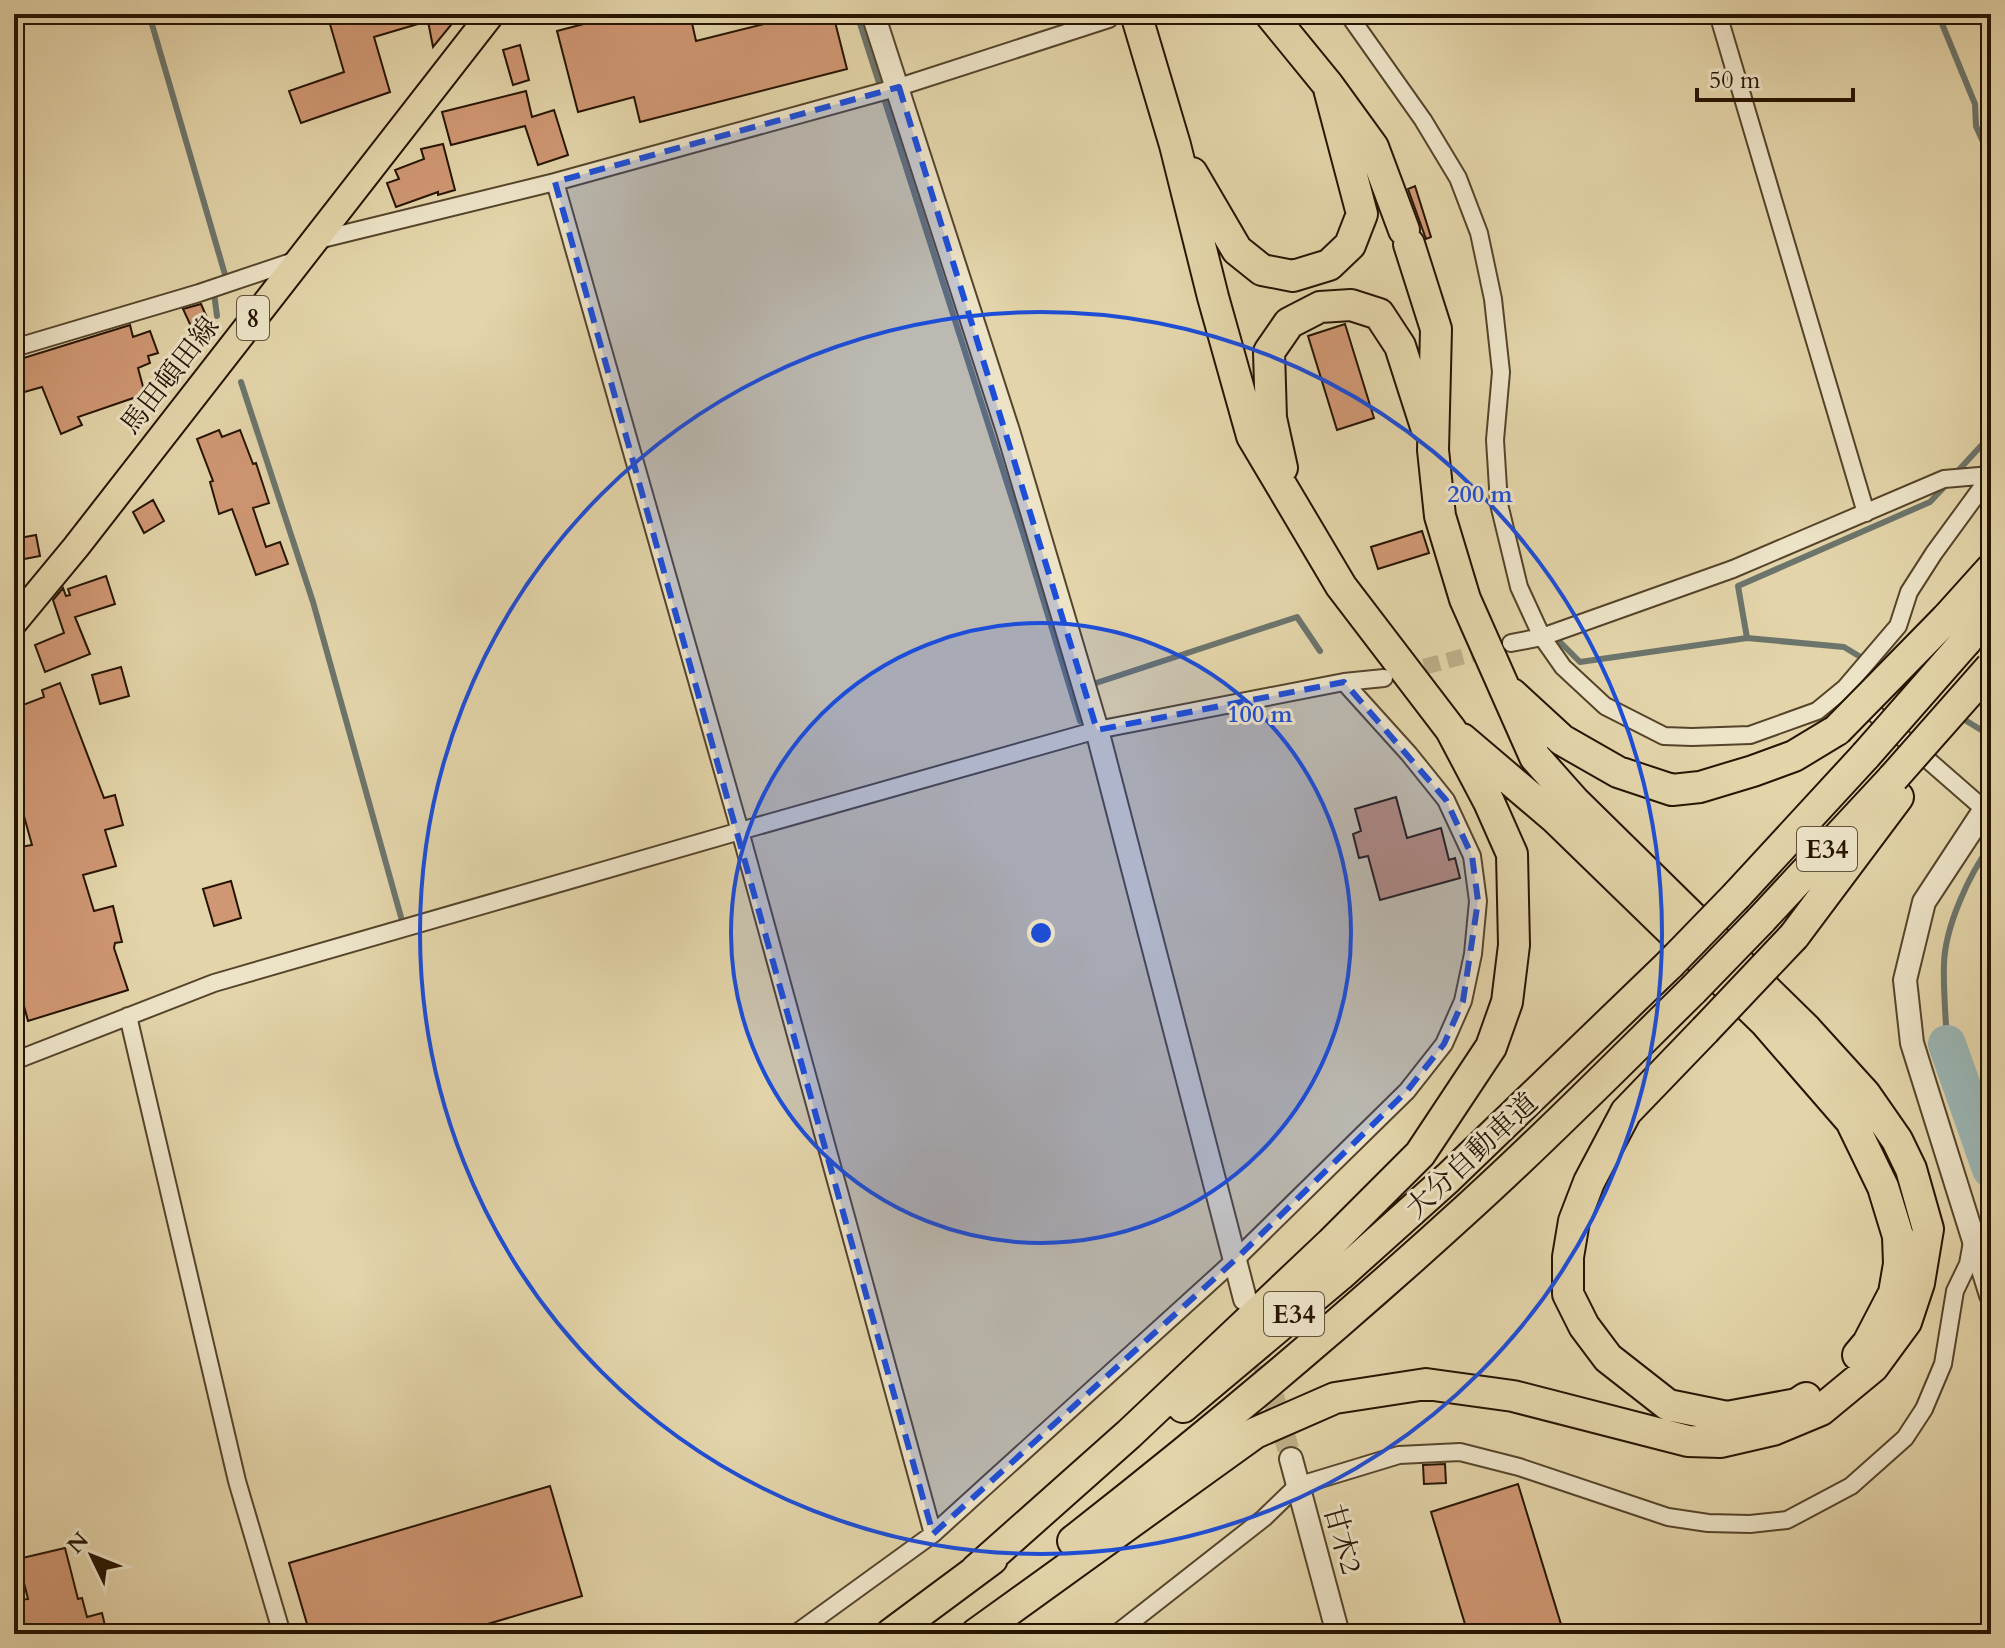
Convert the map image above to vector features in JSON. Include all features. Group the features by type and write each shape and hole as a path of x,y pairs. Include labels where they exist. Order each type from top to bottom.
{"highway":[{"path":"976,1634 1255,1433 1335,1398 1426,1384 1513,1396 1688,1441 1721,1442 1773,1430 1821,1410 1873,1367 1906,1322 1919,1283 1928,1229 1911,1169 1897,1140 1865,1094 1806,1029 1575,802 1535,757 1499,682 1465,599 1440,516 1433,450 1436,329 1407,237 1373,147 1270,14"},
{"path":"976,1570 1129,1434 1331,1243 1420,1154 1491,1047 1507,1002 1514,945 1512,854 1489,802 1451,730 1341,586 1252,436 1175,145 1123,16"},
{"path":"1175,145 1237,250 1262,270 1293,276 1329,265 1350,245 1362,214 1328,85"},
{"path":"1288,494 1271,418 1269,352 1289,323 1320,307 1351,305 1379,314 1400,346 1433,450"},
{"path":"1499,682 1562,740 1618,772 1672,790 1700,787 1794,756 1837,730 1956,630 1991,569"},
{"name":"大分自動車道","path":"891,1634 1123,1457 1340,1275 1448,1178 1670,964 1737,895 1866,755 1956,630 1991,611"},
{"name":"大分自動車道","path":"952,1634 1251,1399 1472,1204 1693,990 1899,783 1991,667"},
{"path":"1451,730 1555,818 1765,1022 1851,1121 1883,1187 1898,1236 1899,1264 1894,1293 1868,1343 1838,1376 1797,1404 1727,1417 1668,1405 1608,1358 1584,1326 1568,1294 1568,1257 1574,1221 1589,1182 1626,1112 1705,1030 1794,936 1899,783 1991,678"}],"main road":[{"name":"馬田頓田線","path":"14,622 76,547 491,14"}],"street":[{"path":"873,14 1008,431 1097,730 1245,1299"},
{"path":"1348,14 1430,131 1458,178 1479,233 1493,299 1501,372 1495,440 1499,504 1519,587 1542,637 1563,667 1605,706 1664,736 1750,735 1817,711 1845,688 1898,626 1909,592 1991,475"},
{"path":"1718,14 1866,513"},
{"path":"14,348 199,293 306,250 899,87 1123,16"},
{"path":"555,182 740,831 933,1534"},
{"path":"1511,643 1542,637 1733,569 1944,479 1991,475"},
{"path":"14,1061 214,983 1097,730 1344,682 1384,678"},
{"path":"795,1634 933,1534 1236,1259 1389,1109 1444,1044 1463,1001 1473,954 1478,901 1472,856 1446,800 1344,682"},
{"path":"1845,688 1988,805 1924,902 1905,980 1912,1043 1991,1295"},
{"path":"128,1016 237,1481 282,1634"},
{"path":"1116,1634 1264,1518 1297,1486 1399,1455 1460,1452 1519,1467 1668,1517 1708,1523 1750,1524 1787,1520 1851,1486 1905,1438 1924,1409 1943,1364 1955,1291 1968,1264 1973,1236"},
{"name":"甘木2","path":"1291,1459 1338,1634"}],"highlighted area":[{"path":"899,87 1097,730 1344,682 1446,800 1472,856 1478,901 1463,1001 1444,1044 1407,1091 1236,1259 933,1534 555,182"}],"building":[{"path":"327,14 460,14 433,47 428,21 374,37 390,92 301,123 289,91 344,72"},
{"path":"613,14 690,14 696,41 804,14 833,14 847,69 640,122 634,97 578,112 557,31"},
{"path":"520,45 529,80 513,85 503,50"},
{"path":"526,91 532,117 554,110 568,155 538,165 525,126 451,145 442,112"},
{"path":"443,144 455,190 438,195 438,192 396,207 387,183 399,179 395,170 424,159 421,149"},
{"path":"1415,186 1431,237 1426,239 1408,189"},
{"path":"201,304 211,327 195,335 183,309"},
{"path":"1345,324 1374,418 1337,430 1308,336"},
{"path":"130,325 133,337 150,331 158,353 148,356 150,363 138,368 145,394 78,417 82,425 61,434 42,387 14,395 14,361"},
{"path":"219,430 222,437 240,430 253,464 256,463 269,503 253,508 266,547 280,542 288,564 256,575 232,509 219,514 210,482 213,481 197,439"},
{"path":"153,500 164,521 144,533 133,512"},
{"path":"1422,531 1429,553 1378,569 1371,547"},
{"path":"36,535 40,556 14,561 14,539"},
{"path":"106,576 115,604 75,617 90,654 45,672 35,645 64,633 53,600 63,588 66,596 70,595 68,589"},
{"path":"121,667 129,696 100,704 92,675"},
{"path":"60,683 104,798 115,795 123,825 105,830 116,866 83,875 94,911 113,906 122,942 115,943 114,948 128,990 28,1021 24,1006 14,1010 14,941 19,940 14,922 14,903 24,900 14,848 32,845 22,809 14,810 14,730 22,727 15,708 44,697 42,690"},
{"path":"1396,797 1407,838 1441,828 1449,860 1455,858 1460,878 1380,900 1368,856 1359,858 1353,834 1361,831 1355,809"},
{"path":"231,881 241,918 214,926 203,889"},
{"path":"1445,1464 1446,1483 1424,1484 1423,1465"},
{"path":"1518,1484 1564,1634 1468,1634 1431,1512"},
{"path":"550,1486 582,1596 454,1634 310,1634 289,1563"},
{"path":"65,1548 78,1599 82,1598 87,1617 102,1613 107,1634 47,1634 46,1630 14,1634 14,1601 28,1599 18,1559"}],"waterway":[{"path":"149,14 226,278 222,283"},
{"path":"857,14 1080,721"},
{"path":"1938,14 1975,104 1976,126 1991,160"},
{"path":"214,293 217,316"},
{"path":"241,382 313,602 401,917"},
{"path":"1956,473 1991,435"},
{"path":"1747,638 1738,586 1930,502 1946,485"},
{"path":"1090,685 1297,617 1320,651"},
{"path":"1555,637 1580,662 1747,638 1844,647 1882,670"},
{"path":"1960,717 1991,736"},
{"path":"1947,1044 1945,949 1967,886 1991,845"},
{"path":"1947,1044 1991,1169"}],"tunnel":[{"path":"1401,673 1491,649"},
{"path":"1255,1333 1291,1459"}]}
